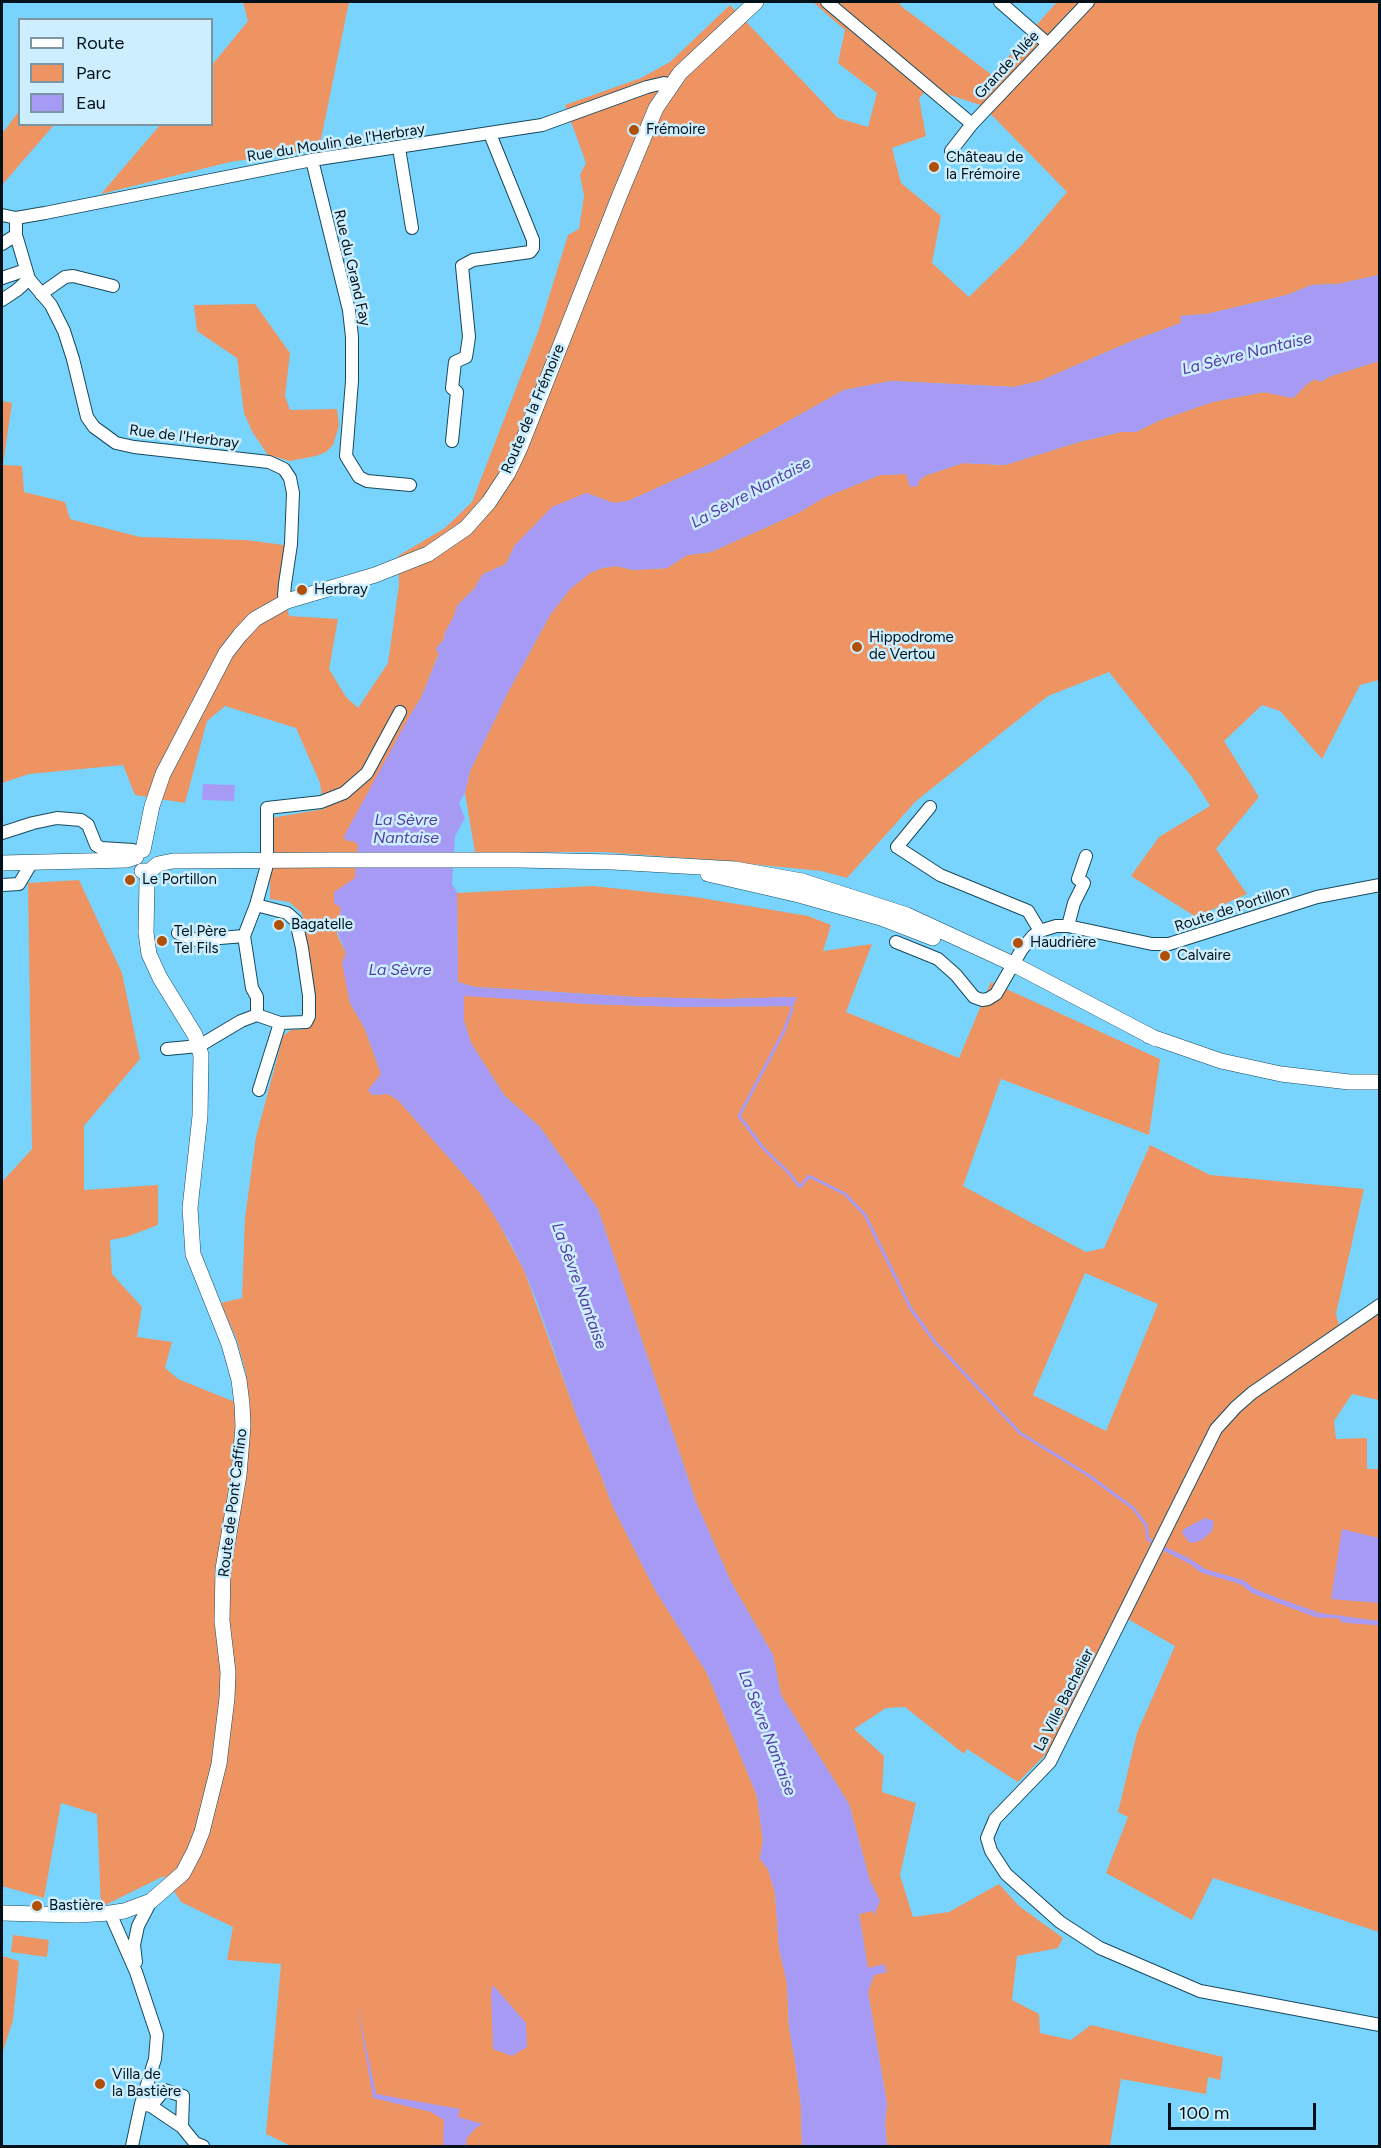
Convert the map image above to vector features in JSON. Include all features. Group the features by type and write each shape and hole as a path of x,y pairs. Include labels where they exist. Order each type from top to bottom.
{"street":[{"name":"Route de la Frémoire","path":"144,860 152,806 163,774 226,653 240,635 255,620 287,601 375,576 428,554 466,528 489,502 508,473 520,448 656,108 680,73 756,2"},
{"path":"827,2 972,124"},
{"path":"1000,2 1048,44"},
{"name":"Grande Allée","path":"951,151 972,124 1088,2"},
{"name":"Rue du Moulin de l'Herbray","path":"2,215 16,218 312,160 542,126 648,87 671,85"},
{"path":"452,441 457,392 452,388 455,362 466,357 469,337 462,266 473,260 530,252 533,248 533,240 490,134"},
{"path":"399,148 412,228"},
{"name":"Rue du Grand Fay","path":"312,160 350,319 352,381 346,456 359,477 367,481 410,484"},
{"name":"Rue de l'Herbray","path":"16,218 16,234 28,274 51,305 64,331 87,417 94,427 116,443 134,447 269,462 284,469 290,478 293,493 291,544 284,595 287,601"},
{"path":"2,244 16,234"},
{"path":"2,278 28,274"},
{"path":"2,300 17,291 28,274"},
{"path":"41,294 65,277 73,276 113,286"},
{"path":"257,1015 257,997 252,988 244,936 256,905 267,861 267,808 321,802 344,793 367,773 400,712"},
{"path":"896,942 938,959 956,975 974,997 982,1000 996,994 1022,949 1040,931 1028,911 940,875 897,847 930,807"},
{"path":"2,833 57,818 81,820 88,825 96,845 101,849 133,850 144,860"},
{"path":"1068,926 1074,903 1084,883 1078,879 1086,855"},
{"path":"2,863 144,860 468,860 613,862 735,869 802,881 907,915 1091,1014 1221,1061 1281,1074 1348,1082 1380,1082"},
{"name":"Route de Pont Caffino","path":"2,1913 117,1912 152,1901 183,1873 202,1833 215,1786 228,1698 228,1671 222,1621 223,1569 242,1451 243,1415 239,1380 229,1344 193,1254 190,1230 201,1086 201,1055 189,1025 160,978 149,954 146,933 144,860"},
{"path":"2,885 19,884 32,862"},
{"path":"664,865 769,888 881,918 1010,969"},
{"name":"Route de Portillon","path":"1040,931 1056,926 1068,926 1152,944 1169,944 1317,897 1380,885"},
{"path":"167,1049 199,1046 241,1021 257,1015 280,1023 306,1022 309,1016 309,996 303,948 296,921 287,913 256,905"},
{"path":"178,933 196,940 244,936"},
{"path":"259,1090 280,1023"},
{"name":"La Ville Bachelier","path":"1380,1305 1252,1393 1216,1429 1050,1762 995,1819 987,1838 991,1851 1006,1874 1060,1922 1100,1948 1200,1991 1380,2025"},
{"path":"136,1972 134,1945 138,1926 152,1901"},
{"path":"117,1912 138,1926"},
{"path":"117,1912 157,2035 146,2105 132,2146"},
{"path":"146,2105 164,2090 183,2096 182,2127"},
{"path":"146,2105 182,2127 195,2143 203,2146"}],"green space":[{"path":"243,2 349,2 319,149 230,162 101,194 159,126 213,126 213,64 248,21"},
{"path":"813,2 899,2 901,6 992,75 1057,2 1379,2 1379,275 1338,284 1312,285 1287,295 1207,314 1181,316 1181,323 1132,341 1040,381 1014,387 891,381 844,390 717,461 628,501 614,503 586,493 515,545 506,564 483,574 474,589 457,606 444,639 436,649 439,653 421,698 409,717 356,842 358,845 355,878 341,908 337,934 346,953 350,1003 365,1029 381,1074 372,1095 388,1094 398,1100 480,1193 493,1212 524,1270 577,1417 613,1507 654,1588 707,1673 757,1796 763,1840 760,1859 768,1869 775,1893 779,1948 787,1983 789,2028 801,2106 802,2146 291,2146 266,2134 281,1964 227,1960 233,1927 181,1902 164,1876 101,1907 97,1814 61,1803 44,1898 2,1886 2,1182 32,1149 28,883 79,880 122,973 140,1059 84,1126 84,1190 158,1185 158,1225 126,1237 110,1240 112,1274 142,1307 137,1337 172,1342 165,1368 178,1379 235,1402 248,1400 246,1373 237,1340 221,1303 242,1298 245,1218 256,1137 283,1036 291,1030 306,1029 316,1017 302,913 289,902 270,899 271,818 324,809 320,783 296,728 225,706 207,721 185,803 135,795 123,765 29,774 2,783 2,401 12,403 3,465 22,466 24,492 65,502 70,519 140,537 246,540 284,545 281,581 289,616 338,619 329,669 346,697 358,708 388,663 399,585 398,556 445,528 472,502 538,332 568,235 579,229 584,196 580,175 586,163 565,105 641,78 670,62 730,5 838,118 868,127 877,93 838,63 845,30","holes":["929,88 983,106 1067,192 1022,245 969,297 932,263 941,216 901,183 892,148 926,136 919,98"]},
{"path":"18,112 18,126 53,126 2,185 2,134"},
{"path":"255,304 290,353 285,396 290,410 337,409 339,426 333,445 326,452 290,461 268,455 253,433 244,413 237,358 197,331 194,305"},
{"name":"Hippodrome de Vertou","path":"1379,361 1379,680 1360,685 1322,759 1280,711 1262,705 1224,741 1259,797 1216,849 1247,894 1196,917 1131,876 1159,837 1210,806 1192,777 1109,672 1048,696 916,801 847,878 821,871 603,852 475,852 465,793 470,771 507,694 550,615 570,589 590,573 602,568 617,566 633,570 667,568 687,555 711,552 798,513 823,498 880,475 906,474 919,481 924,476 963,463 1005,465 1079,442 1121,432 1136,432 1158,421 1212,402 1264,392 1294,397 1308,383 1316,379 1320,382 1331,376"},
{"path":"593,886 695,897 808,916 831,925 823,951 872,944 846,1012 959,1058 991,982 1160,1059 1149,1135 1001,1079 963,1186 1086,1252 1104,1248 1150,1145 1210,1175 1364,1189 1336,1314 1339,1325 1379,1298 1379,1400 1352,1394 1334,1421 1336,1439 1367,1438 1367,1469 1379,1469 1379,1932 1213,1878 1192,1920 1106,1873 1128,1817 1118,1812 1137,1733 1175,1646 1117,1613 1047,1753 1018,1782 967,1749 964,1754 905,1707 886,1708 854,1729 884,1756 882,1792 916,1803 900,1875 913,1917 949,1912 999,1884 1019,1906 1063,1938 1058,1948 1017,1956 1012,2000 1039,2014 1040,2033 1071,2040 1091,2025 1223,2057 1220,2080 1208,2077 1206,2094 1121,2079 1110,2146 887,2146 885,2123 887,2104 868,1992 874,1975 886,1972 868,1969 859,1914 873,1910 880,1901 870,1881 849,1804 781,1695 773,1655 731,1582 696,1502 598,1209 540,1127 504,1095 471,1043 464,1021 464,995 589,1004 682,1007 789,1006 792,1008 796,997 724,999 636,997 475,987 458,982 457,893","holes":["1085,1273 1158,1304 1106,1431 1033,1395"]},
{"path":"13,1935 49,1940 47,1957 11,1952"},
{"path":"2,1956 19,1961 13,2020 2,2054"}],"water":[{"path":"1379,275 1379,361 1331,376 1320,382 1316,379 1308,383 1294,397 1264,392 1212,402 1158,421 1136,432 1121,432 1079,442 1005,465 963,463 924,476 918,486 910,487 906,474 880,475 823,498 798,513 711,552 687,555 667,568 633,570 616,566 590,573 570,589 550,615 507,694 470,771 465,793 459,803 465,818 455,836 452,884 457,892 458,982 475,987 636,997 724,999 797,997 792,1009 789,1006 682,1007 589,1004 464,996 464,1021 471,1043 504,1095 540,1127 598,1209 696,1502 731,1582 773,1655 781,1695 849,1804 870,1881 880,1901 874,1916 873,1911 859,1914 868,1968 884,1964 887,1972 874,1975 868,1992 887,2104 885,2123 887,2146 802,2146 801,2106 789,2028 787,1983 779,1948 775,1893 768,1869 760,1859 763,1840 757,1796 707,1673 654,1588 613,1507 577,1417 537,1302 509,1240 480,1193 398,1100 388,1094 372,1095 368,1090 381,1074 365,1029 350,1003 342,963 346,953 336,928 340,920 341,908 334,903 334,892 355,878 358,845 345,840 344,836 421,698 439,654 436,649 444,639 457,606 474,589 483,574 506,564 515,545 552,507 586,493 614,503 628,501 717,461 844,390 891,381 1014,387 1040,381 1132,341 1181,323 1180,316 1207,314 1287,295 1312,285 1338,284"},
{"path":"203,784 235,785 234,801 202,800"},
{"path":"1205,1518 1214,1521 1212,1531 1202,1540 1189,1542 1182,1533 1184,1529"},
{"path":"1342,1529 1379,1538 1379,1603 1331,1599"},
{"path":"1163,1546 1189,1558 1205,1569 1243,1580 1255,1589 1320,1613 1379,1621 1379,1623 1324,1616 1254,1592 1244,1583 1202,1570 1187,1559 1162,1548"},
{"path":"493,1985 526,2023 527,2047 512,2056 493,2049 491,1994"},
{"path":"357,2004 376,2094 460,2109 458,2117 483,2124 467,2138 466,2146 443,2146 444,2120 431,2112 373,2098"}],"waterway":[{"path":"792,1009 784,1031 739,1116 764,1149 800,1187 809,1176 845,1194 865,1215 911,1309 935,1342 1020,1433 1088,1475 1133,1508 1146,1525 1148,1539 1154,1543"},
{"path":"1159,1547 1193,1564 1201,1571 1242,1583 1253,1592 1317,1616 1340,1617 1343,1621 1380,1624"}],"place":[{"name":"Frémoire","path":"634,130"},
{"name":"Château de la Frémoire","path":"934,167"},
{"name":"Herbray","path":"302,590"},
{"name":"Hippodrome de Vertou","path":"857,647"},
{"name":"Le Portillon","path":"130,880"},
{"name":"Bagatelle","path":"279,925"},
{"name":"Tel Père Tel Fils","path":"162,941"},
{"name":"Haudrière","path":"1018,943"},
{"name":"Calvaire","path":"1165,956"},
{"name":"Bastière","path":"37,1906"},
{"name":"Villa de la Bastière","path":"100,2084"}],"water label":[{"name":"La Sèvre Nantaise","path":"1247,354"},
{"name":"La Sèvre Nantaise","path":"751,493"},
{"name":"La Sèvre Nantaise","path":"406,829"},
{"name":"La Sèvre","path":"400,970"},
{"name":"La Sèvre Nantaise","path":"579,1286"},
{"name":"La Sèvre Nantaise","path":"767,1733"}]}
